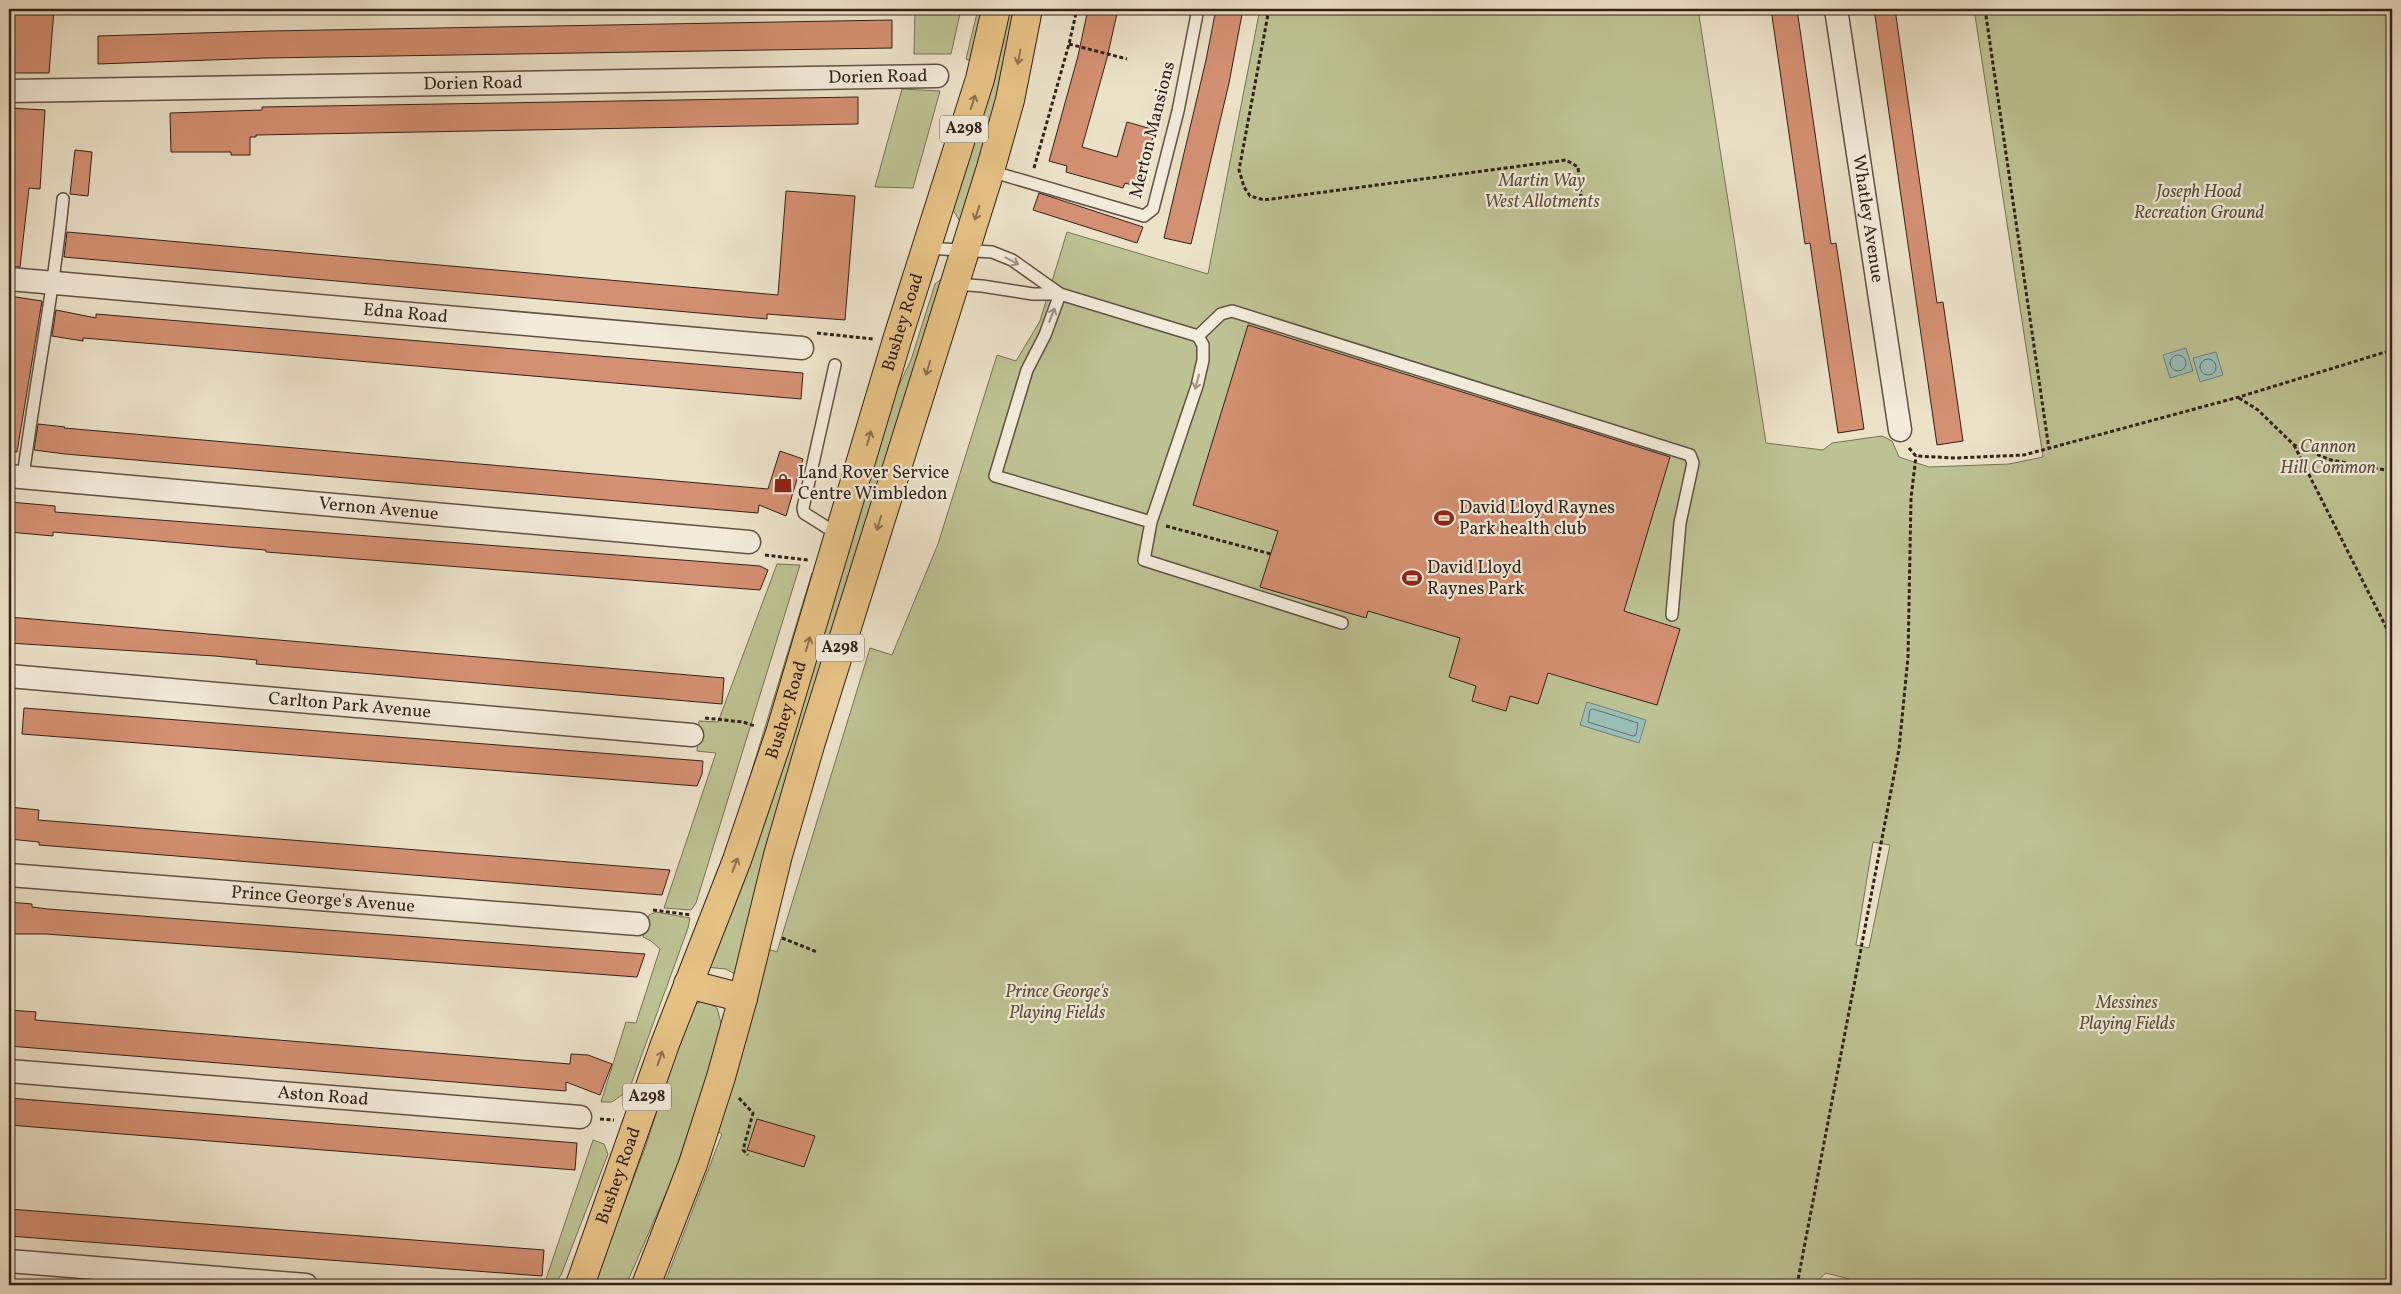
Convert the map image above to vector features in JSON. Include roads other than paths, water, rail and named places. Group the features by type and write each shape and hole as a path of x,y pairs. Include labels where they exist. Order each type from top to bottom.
{"main road":[{"name":"Bushey Road","path":"580,1285 688,984 737,860 771,760 926,248 980,79 996,9"},
{"name":"Bushey Road","path":"646,1285 693,1164 743,998 778,855 811,742 990,171 1010,100 1028,9"},
{"path":"688,984 743,998"}],"street":[{"name":"Whatley Avenue","path":"1836,9 1900,430"},
{"name":"Dorien Road","path":"9,91 937,76"},
{"name":"Edna Road","path":"9,279 802,348"},
{"name":"Vernon Avenue","path":"12,477 749,542"},
{"name":"Carlton Park Avenue","path":"9,676 692,735"},
{"name":"Prince George's Avenue","path":"9,875 638,924"},
{"name":"Aston Road","path":"9,1071 580,1117"},
{"path":"9,1261 306,1285"}],"lane":[{"name":"Merton Mansions","path":"990,171 1144,216 1153,209 1178,112 1198,9"},
{"path":"12,477 31,410 53,283 63,199"},
{"path":"926,248 992,252 1012,260 1060,294"},
{"path":"955,284 1033,294 1060,294 1198,336 1203,345 1203,360 1199,377 1151,522 1144,560 1342,623"},
{"path":"1060,294 1045,335 1027,370 995,476 1151,522"},
{"path":"1198,336 1221,314 1232,311 1690,455 1693,463 1680,523 1672,615"},
{"path":"835,365 803,508 804,513 840,536"}],"water":[{"path":"2186,348 2193,371 2170,378 2163,355"},
{"path":"2216,352 2223,375 2200,382 2193,358"},
{"path":"1587,702 1646,720 1639,743 1580,725"}],"place":[{"name":"Land Rover Service Centre Wimbledon","path":"783,483"},
{"name":"David Lloyd Raynes Park health club","path":"1444,518"},
{"name":"David Lloyd Raynes Park","path":"1412,578"}],"park label":[{"name":"Martin Way West Allotments","path":"1542,191"},
{"name":"Joseph Hood Recreation Ground","path":"2199,202"},
{"name":"Cannon Hill Common","path":"2328,457"},
{"name":"Prince George's Playing Fields","path":"1057,1002"},
{"name":"Messines Playing Fields","path":"2127,1013"}]}
